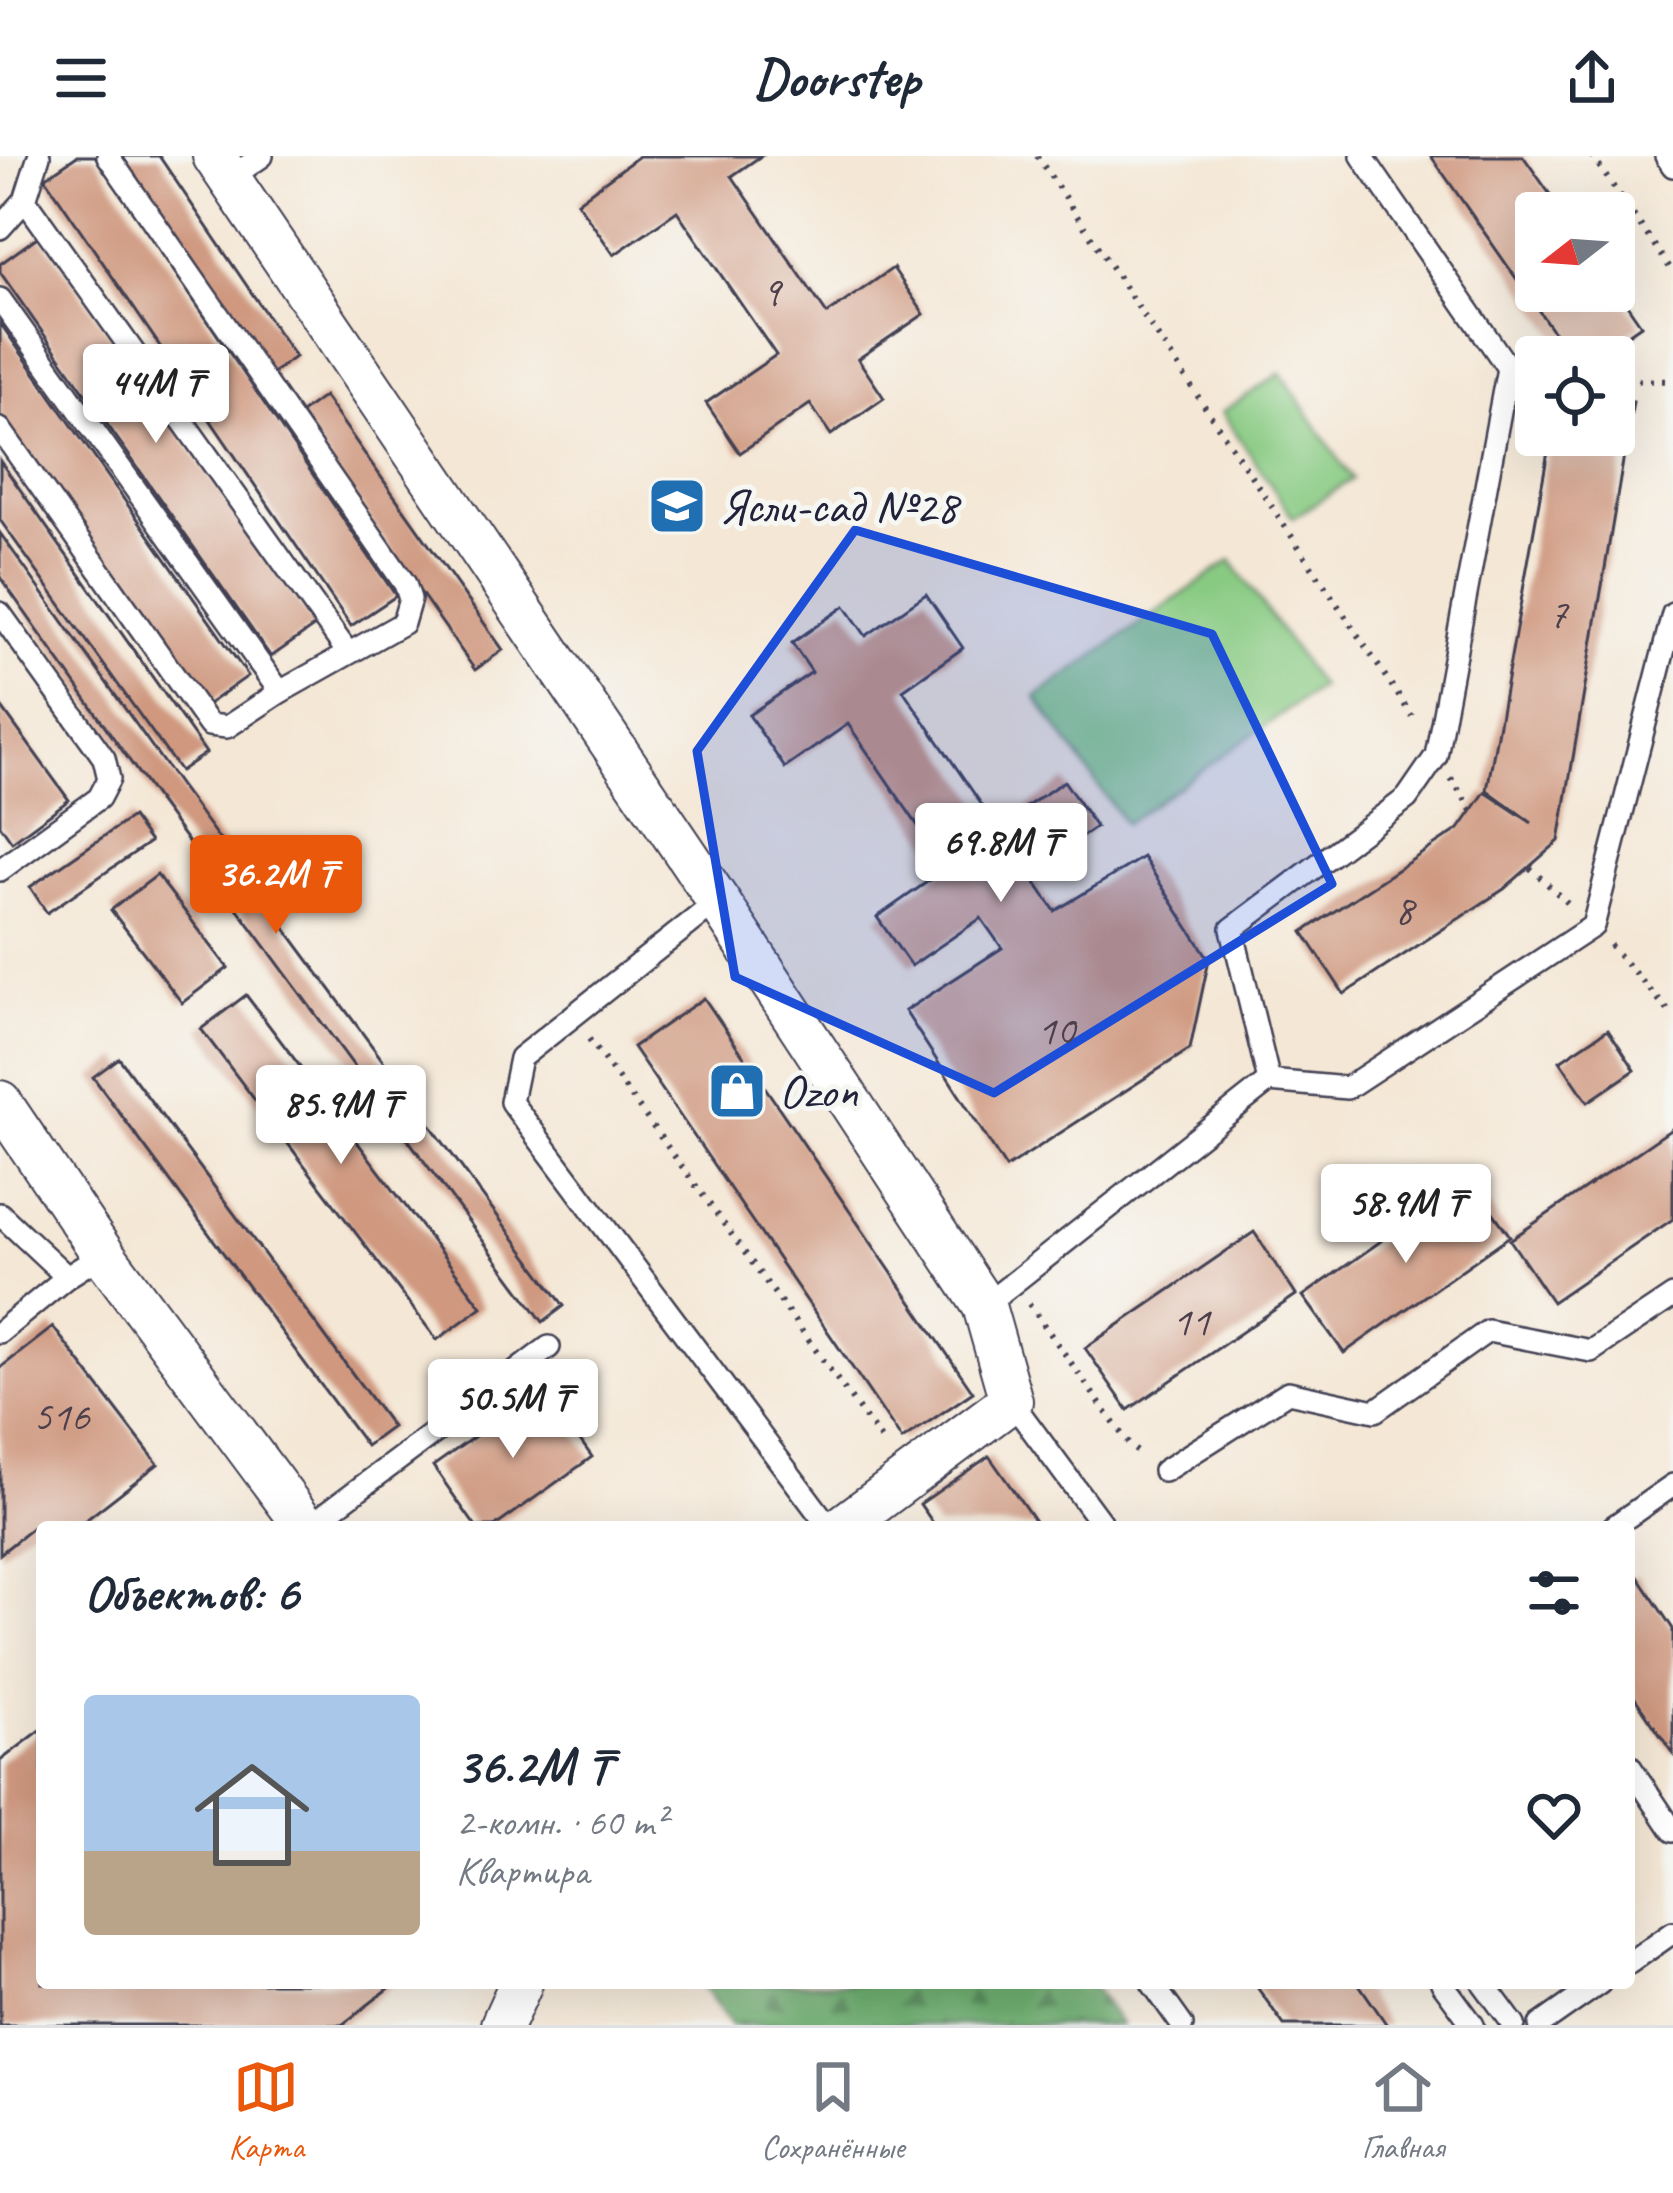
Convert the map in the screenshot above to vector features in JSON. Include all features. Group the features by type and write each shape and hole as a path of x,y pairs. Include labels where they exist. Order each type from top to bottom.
{"street":[{"path":"235,163 718,901 998,1294 1011,1401 850,1521"},
{"path":"0,1102 85,1266 302,1521"},
{"path":"502,2025 518,1989"}],"lane":[{"path":"0,228 26,200 39,156"},
{"path":"0,429 209,725 227,728 280,692 403,623 410,599 405,584 108,156"},
{"path":"1269,1081 1232,928 1407,799 1436,756 1508,368 1362,156"},
{"path":"1666,156 1673,166"},
{"path":"26,200 348,653"},
{"path":"0,298 280,692"},
{"path":"0,613 104,758 109,779 100,798 0,870"},
{"path":"998,1294 1269,1081 1348,1088 1593,926 1673,614"},
{"path":"718,901 520,1058 511,1102 825,1521"},
{"path":"0,1214 85,1266 0,1332"},
{"path":"1164,1471 1288,1392 1376,1411 1488,1331 1591,1351 1673,1296"},
{"path":"315,1521 549,1347"},
{"path":"1011,1401 1100,1521"},
{"path":"1622,1521 1673,1485"},
{"path":"1635,1775 1673,1831"},
{"path":"1635,1959 1673,1932"},
{"path":"1156,1989 1182,2025"},
{"path":"1446,1989 1473,2025"},
{"path":"1487,1989 1514,2025"},
{"path":"1540,2025 1591,1989"}],"path":[{"path":"1037,156 1376,658 1436,756"},
{"path":"1592,156 1673,272"},
{"path":"1635,380 1673,381"},
{"path":"1530,868 1593,926 1673,1016"},
{"path":"572,1016 909,1477"},
{"path":"998,1294 1131,1448 1164,1471"}],"highlighted area":[{"path":"855,530 1212,634 1332,884 994,1093 735,977 697,751"}],"green space":[{"path":"1281,373 1352,479 1293,518 1222,412"},
{"path":"1231,560 1320,687 1125,824 1036,697"},
{"path":"705,1989 1095,1989 1121,2025 731,2025"}],"building":[{"path":"77,156 95,156 396,596 351,626 45,178"},
{"path":"122,156 159,156 295,357 270,375"},
{"path":"639,156 761,156 732,176 827,314 893,268 924,314 858,359 884,398 831,435 810,404 740,453 706,403 776,355 677,211 614,255 577,202"},
{"path":"1431,156 1523,156 1548,192 1515,192 1515,277"},
{"path":"40,235 315,626 271,657 0,272 0,264"},
{"path":"1540,312 1632,312 1641,325 1625,336 1556,336"},
{"path":"0,323 248,676 204,707 0,417"},
{"path":"324,396 503,650 475,670 297,416"},
{"path":"1547,456 1624,456 1559,841 1504,889 1344,994 1303,932 1459,829 1485,792 1532,823 1487,790"},
{"path":"0,461 206,753 180,771 0,520"},
{"path":"0,533 180,786 564,1306 543,1322 158,801 0,577"},
{"path":"926,594 963,648 903,690 997,827 1064,781 1096,827 1029,873 1055,911 1143,857 1209,959 1190,1049 1006,1168 905,1011 1002,948 981,918 911,966 877,917 947,868 848,724 785,768 749,715 812,672 792,643 845,606 866,636"},
{"path":"0,705 69,800 12,842 0,825"},
{"path":"132,817 150,842 47,913 30,887"},
{"path":"157,875 228,968 182,1003 111,910"},
{"path":"246,995 482,1307 437,1340 201,1029"},
{"path":"704,998 973,1392 902,1440 633,1047"},
{"path":"1608,1029 1635,1070 1588,1102 1560,1061"},
{"path":"119,1058 392,1427 366,1446 93,1077"},
{"path":"1673,1128 1673,1219 1552,1302 1510,1240"},
{"path":"1469,1179 1510,1236 1344,1353 1303,1296"},
{"path":"1254,1232 1296,1295 1128,1410 1085,1348"},
{"path":"53,1327 158,1464 85,1521 36,1521 0,1554 0,1368"},
{"path":"543,1388 592,1457 502,1521 472,1521 433,1466"},
{"path":"989,1456 1035,1521 932,1521 920,1504"},
{"path":"1635,1576 1673,1629 1673,1754 1635,1698"},
{"path":"36,1734 36,1989 388,1989 342,2025 0,2025 0,1761"},
{"path":"1258,1989 1362,1989 1387,2025 1284,2025"}],"place":[{"name":"Ясли-сад №28","path":"677,506"},
{"name":"Ozon","path":"737,1091"}]}
